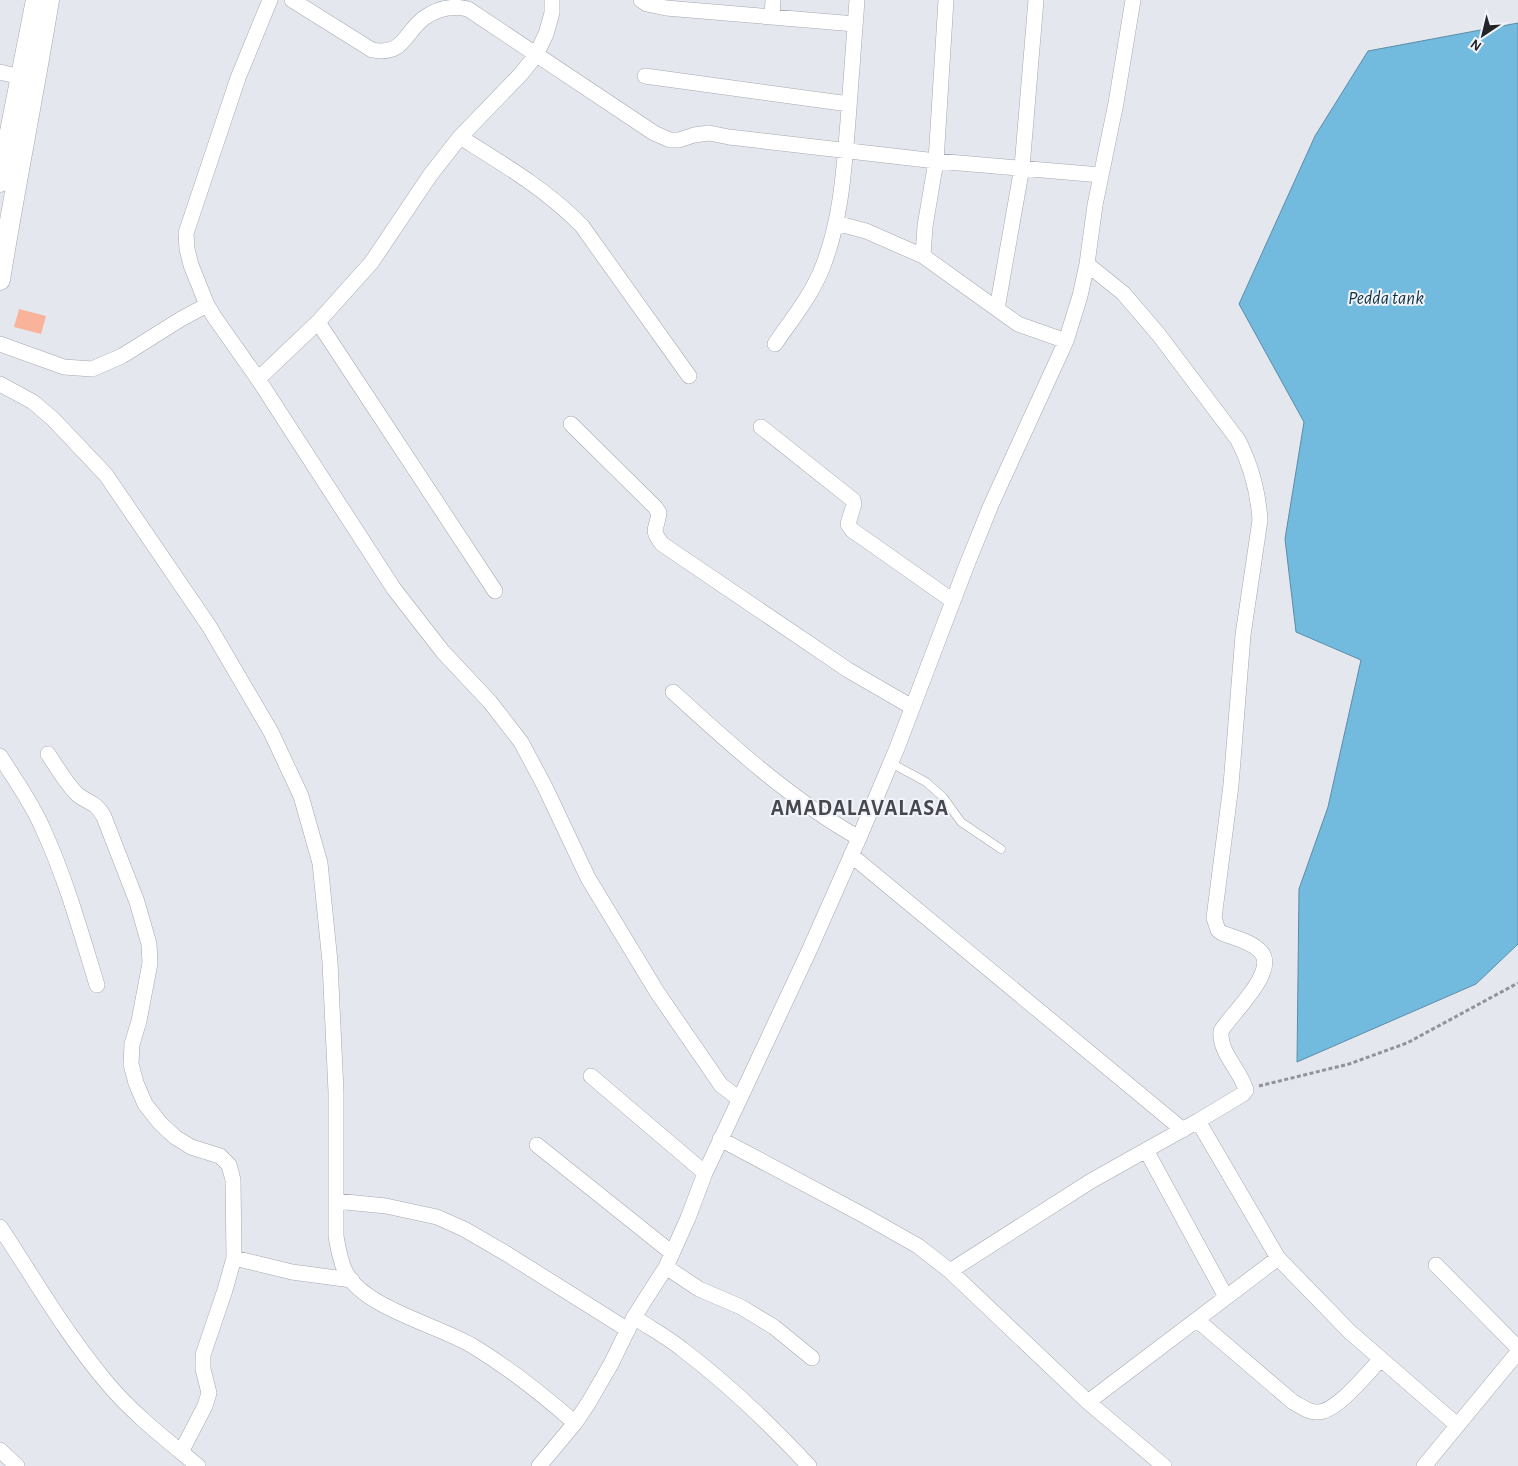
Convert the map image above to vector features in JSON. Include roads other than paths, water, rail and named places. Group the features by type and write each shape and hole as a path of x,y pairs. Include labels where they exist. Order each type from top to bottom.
{"main road":[{"path":"0,182 3,151 36,0"},
{"path":"0,280 12,200 36,80 49,0"}],"street":[{"path":"270,0 238,78 186,233 191,265 207,305 394,589 443,652 490,702 521,742 545,787 588,878 657,992 720,1085 739,1099"},
{"path":"292,0 372,50 382,52 398,46 424,18 448,6 468,8 654,133 670,140 679,140 709,133 729,137 936,161 1101,175"},
{"path":"258,380 318,322 371,263 431,174 460,137 521,74 536,55 546,34 552,13 552,0"},
{"path":"641,0 647,4 666,8 855,24"},
{"path":"772,0 772,17"},
{"path":"775,344 810,294 834,234 845,151 857,0"},
{"path":"923,256 925,226 936,161 946,0"},
{"path":"997,309 1022,168 1036,0"},
{"path":"539,1466 575,1423 598,1387 631,1324 666,1267 720,1139 851,855 891,763 991,505 1066,341 1080,296 1087,264 1133,0"},
{"path":"0,72 20,78"},
{"path":"645,76 849,104"},
{"path":"460,137 527,179 563,207 582,226 689,376"},
{"path":"836,223 866,231 923,256 1018,324 1066,341"},
{"path":"950,1271 1091,1181 1243,1094 1246,1090 1244,1082 1223,1046 1220,1039 1221,1032 1255,987 1264,969 1265,957 1255,946 1218,930 1214,918 1231,785 1242,635 1260,520 1259,504 1247,458 1217,411 1130,300 1087,264"},
{"path":"0,344 64,367 92,369 122,356 207,305"},
{"path":"318,322 494,591"},
{"path":"0,384 32,402 53,419 106,475 209,626 271,732 301,796 320,863 330,962 336,1092 336,1236 346,1272 369,1296 390,1308 469,1344 538,1391 575,1423"},
{"path":"572,424 660,513 654,528 656,536 662,544 848,670 912,708"},
{"path":"761,427 853,500 854,504 848,519 848,524 852,530 953,601"},
{"path":"673,692 720,735 788,791 858,838"},
{"path":"48,754 72,789 99,808 137,902 149,944 150,963 139,1021 132,1044 131,1064 136,1083 145,1104 160,1123 175,1137 191,1146 220,1156 229,1164 232,1180 234,1258 226,1290 203,1355 203,1369 209,1393 205,1406 181,1452"},
{"path":"0,756 43,828 66,888 97,985"},
{"path":"851,855 1183,1130"},
{"path":"590,1076 705,1173"},
{"path":"1198,1121 1278,1258 1350,1332 1457,1424"},
{"path":"720,1139 918,1246 950,1271 1088,1402 1164,1466"},
{"path":"537,1145 672,1253"},
{"path":"1146,1150 1226,1297"},
{"path":"336,1201 386,1206 437,1217 464,1229 631,1324 681,1348 738,1395 782,1436 809,1466"},
{"path":"0,1227 81,1349 109,1385 144,1420 198,1466"},
{"path":"234,1258 292,1272 352,1280"},
{"path":"1088,1402 1278,1258"},
{"path":"1436,1265 1518,1348"},
{"path":"666,1267 699,1289 741,1306 774,1327 812,1358"},
{"path":"1197,1320 1293,1402 1317,1413 1327,1411 1342,1399 1381,1359"},
{"path":"1424,1466 1518,1352"},
{"path":"0,1450 17,1466"}],"lane":[{"path":"891,763 926,782 942,797 961,822 1000,849"}],"water":[{"name":"Pedda tank","path":"1518,23 1518,944 1476,984 1297,1062 1299,889 1328,807 1361,660 1296,632 1285,539 1304,422 1239,304 1315,136 1368,51"}],"district":[{"name":"AMADALAVALASA","path":"860,808"}]}
